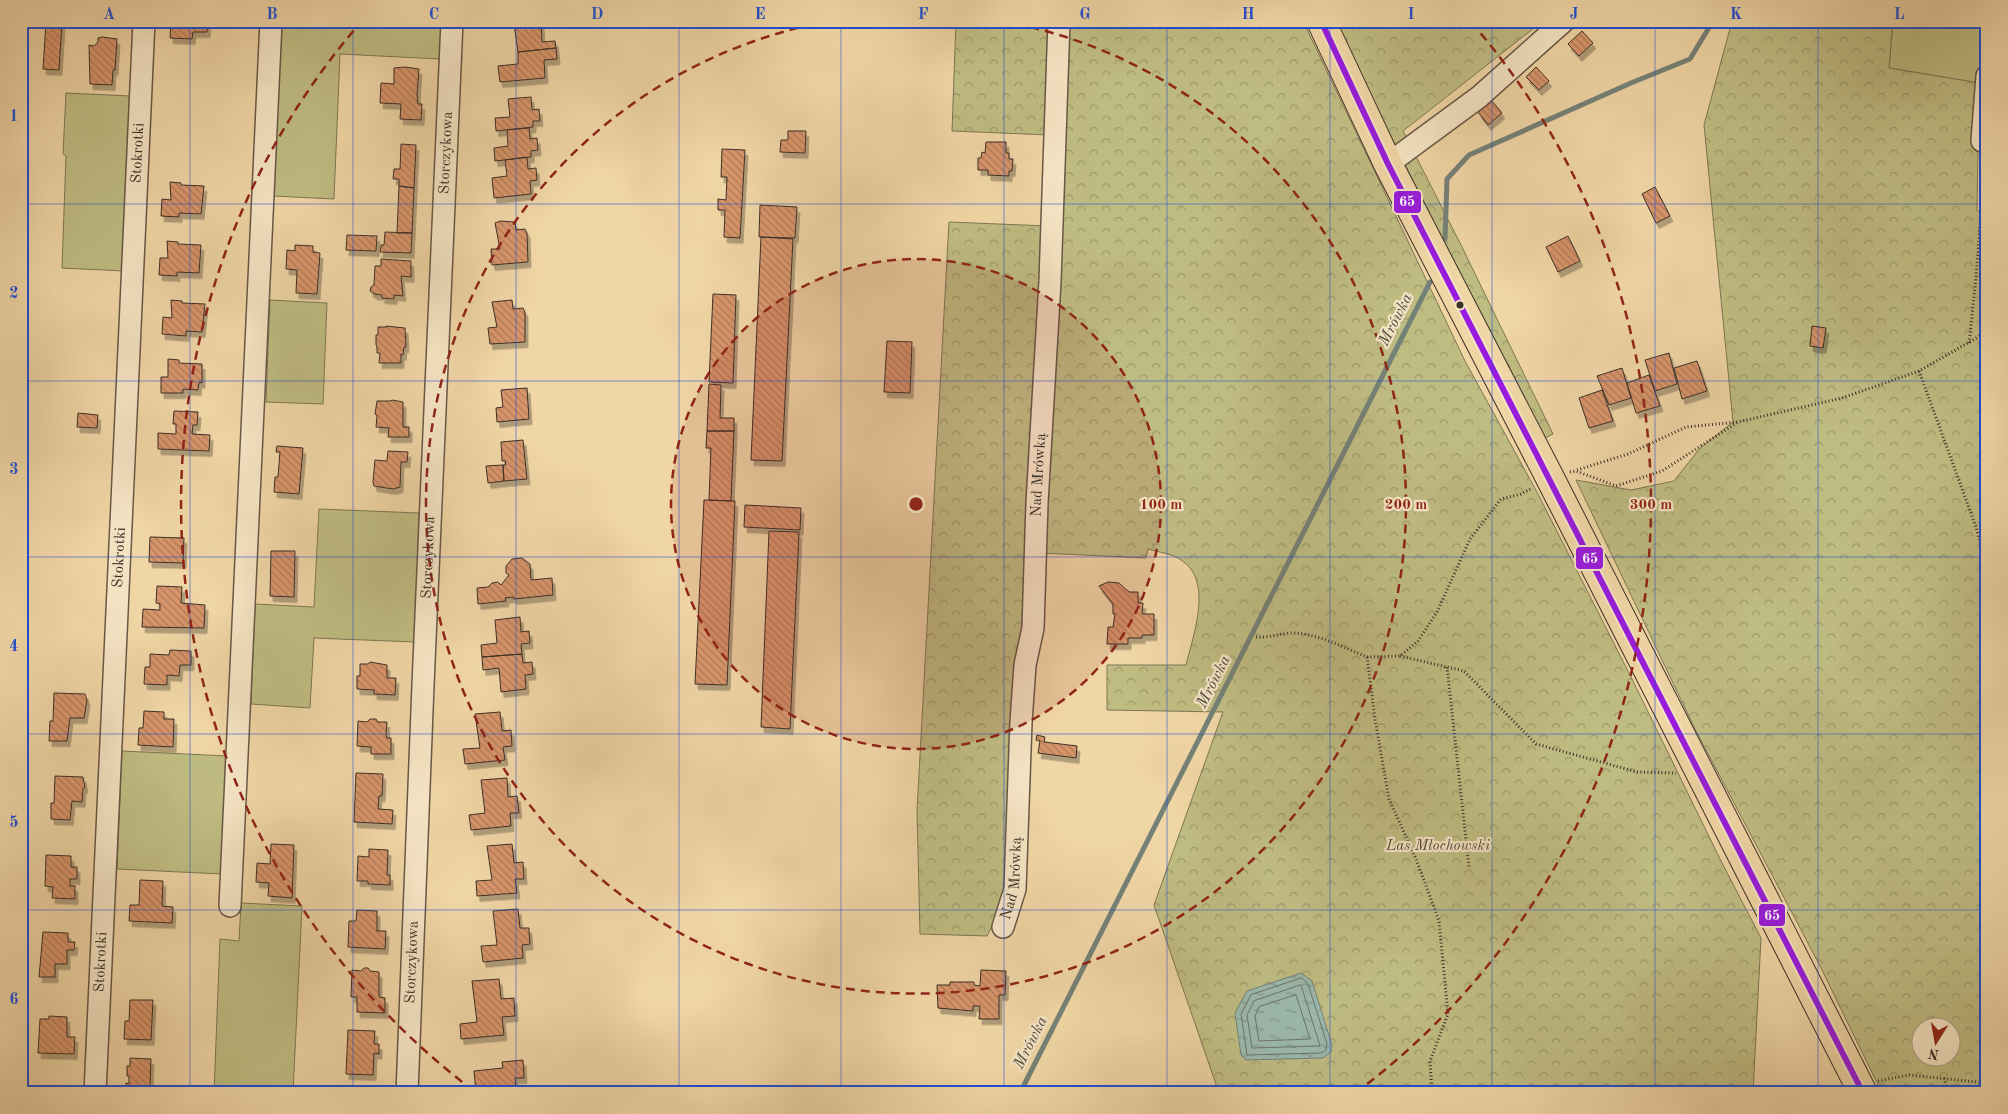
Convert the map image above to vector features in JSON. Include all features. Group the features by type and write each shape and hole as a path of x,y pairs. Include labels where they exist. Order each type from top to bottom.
{"main road":[{"path":"1320,21 1388,164 1550,478 1860,1089"}],"street":[{"name":"Stokrotki","path":"96,1093 144,21"},
{"path":"230,906 270,21"},
{"name":"Storczykowa","path":"407,1093 422,684 452,21"},
{"name":"Nad Mrówką","path":"1002,927 1015,889 1023,684 1033,628 1037,503 1050,281 1059,21"},
{"path":"1388,164 1479,97 1564,21"},
{"path":"1982,141 1987,76"}],"path":[{"path":"1968,343 1976,283 1982,212 1982,141"},
{"path":"1400,656 1418,641 1437,612 1470,539 1501,499 1521,494 1550,478 1628,454 1686,427 1738,422 1842,398 1919,371 1987,332"},
{"path":"1919,371 1973,518 1987,568"},
{"path":"1576,470 1616,486 1662,471 1738,422"},
{"path":"1256,637 1267,638 1289,633 1313,635 1368,657 1400,656 1464,671 1536,744 1637,772 1699,773"},
{"path":"1368,657 1375,718 1388,799 1416,859 1438,921 1448,1014 1430,1061 1432,1093"},
{"path":"1447,667 1469,867"},
{"path":"1860,1089 1909,1075 1987,1083"},
{"path":"1944,1078 1948,1093"}],"green space":[{"path":"278,21 442,21 440,59 340,54 334,199 273,196"},
{"path":"956,21 1054,21 1049,135 952,131"},
{"name":"Las Młochowski","path":"1062,21 1303,21 1465,361 1538,494 1761,938 1753,1093 1219,1093 1154,905 1223,712 1107,710 1107,665 1186,665 1198,609 1199,594 1197,581 1191,569 1178,558 1148,549 1146,558 1040,553"},
{"path":"1334,21 1543,21 1403,131 1553,434 1541,440"},
{"path":"1732,21 1893,21 1889,68 1979,83 1977,211 1987,212 1987,1093 1882,1093 1819,964 1695,729 1576,480 1631,490 1674,481 1700,448 1733,422 1704,125"},
{"path":"1893,21 1987,21 1979,83 1889,68"},
{"path":"66,93 131,96 124,271 62,268 66,156 63,154"},
{"path":"949,222 1047,226 1010,889 987,936 920,934 917,811"},
{"path":"270,300 327,303 323,404 266,402"},
{"path":"319,509 419,513 415,642 314,638 310,708 251,704 255,604 314,607"},
{"path":"122,751 228,756 222,874 117,869"},
{"path":"241,903 302,906 293,1093 214,1093 220,939 239,941"}],"water":[{"path":"1301,973 1312,981 1332,1045 1331,1052 1323,1058 1246,1060 1241,1055 1235,1013 1247,991"}],"building":[{"path":"208,21 207,32 193,32 192,39 170,38 171,22"},
{"path":"46,22 62,23 59,70 43,69"},
{"path":"541,22 542,42 555,41 556,48 518,52 514,24"},
{"path":"1582,31 1593,43 1579,56 1568,44"},
{"path":"98,38 117,39 112,85 90,84 89,45 94,46 98,42"},
{"path":"556,48 557,59 544,60 545,78 500,82 498,66 518,64 518,52"},
{"path":"1536,67 1549,81 1539,90 1526,77"},
{"path":"394,68 419,69 417,95 418,104 422,104 421,120 400,119 401,104 380,103 381,83 394,84"},
{"path":"531,97 532,110 539,109 540,121 533,121 533,127 496,131 495,118 510,117 508,99"},
{"path":"1492,101 1502,113 1488,125 1478,112"},
{"path":"529,128 530,139 537,138 538,150 531,151 531,157 495,161 494,148 508,146 507,130"},
{"path":"788,131 806,131 805,153 780,152 781,140 788,140"},
{"path":"986,142 1006,142 1006,153 1009,153 1009,159 1013,159 1012,171 1009,171 1009,176 988,175 988,170 978,170 978,158 981,158 982,152 985,153"},
{"path":"401,144 416,145 414,188 399,186 399,179 393,179 394,169 400,169"},
{"path":"722,149 745,150 740,238 724,237 725,210 718,210 718,199 726,200 727,177 721,177"},
{"path":"527,157 528,169 536,168 537,180 530,181 531,194 494,198 492,178 507,176 505,160"},
{"path":"170,182 181,183 181,185 204,186 201,214 179,213 179,217 161,216 162,199 171,200"},
{"path":"399,186 414,188 412,233 397,233"},
{"path":"1655,187 1670,216 1656,223 1642,194"},
{"path":"760,205 797,207 795,238 759,237"},
{"path":"500,221 515,222 516,230 525,229 527,233 528,262 492,265 491,249 500,249 495,223"},
{"path":"385,232 412,233 411,253 380,252 381,245 384,245"},
{"path":"347,235 377,236 376,251 346,250"},
{"path":"1568,236 1580,261 1558,272 1546,247"},
{"path":"761,237 793,239 782,461 751,460"},
{"path":"167,241 178,242 178,244 201,245 199,273 177,272 177,276 159,275 160,258 168,258"},
{"path":"295,245 313,246 313,252 320,253 317,294 296,293 297,270 286,269 287,250 295,251"},
{"path":"381,259 411,261 411,277 401,276 403,296 394,295 394,299 382,298 382,295 374,294 370,291 374,285 375,266 381,266"},
{"path":"713,294 736,295 733,383 709,382"},
{"path":"171,300 182,301 182,303 205,304 202,332 186,331 186,336 162,334 163,317 172,318"},
{"path":"512,300 513,309 523,308 525,312 525,342 490,344 488,328 497,327 492,302"},
{"path":"1812,326 1826,328 1823,348 1810,346"},
{"path":"378,327 405,328 406,347 404,347 403,355 401,354 401,363 379,363 380,353 377,353 376,335 378,335"},
{"path":"887,341 912,342 910,393 884,392"},
{"path":"1669,353 1677,384 1655,391 1645,360"},
{"path":"168,359 179,360 179,363 202,364 202,383 199,382 198,390 183,389 183,393 161,393 161,377 168,377"},
{"path":"1697,361 1707,391 1682,399 1674,368"},
{"path":"1622,368 1631,398 1609,405 1597,376"},
{"path":"1649,375 1660,406 1636,413 1627,383"},
{"path":"709,384 721,385 720,418 734,418 734,431 707,431"},
{"path":"527,388 529,419 497,422 496,408 503,407 501,390"},
{"path":"1602,390 1613,421 1589,428 1579,398"},
{"path":"392,400 403,402 403,427 409,427 409,437 388,437 389,428 376,427 377,401"},
{"path":"174,411 198,412 197,425 193,425 192,434 210,435 209,451 158,449 158,433 176,434 176,424 173,424"},
{"path":"78,413 98,415 97,428 77,427"},
{"path":"707,431 734,431 731,501 709,500 711,448 706,448"},
{"path":"523,440 527,479 504,481 503,465 506,465 505,461 502,461 501,442"},
{"path":"277,446 303,448 299,494 274,492 275,477 278,477 280,452 276,452"},
{"path":"388,451 408,452 407,462 401,462 400,487 393,489 374,486 373,482 375,460 387,461"},
{"path":"503,465 504,481 488,483 486,466"},
{"path":"704,500 735,501 727,685 695,684"},
{"path":"745,505 801,508 800,530 744,527"},
{"path":"769,531 799,532 790,729 761,727"},
{"path":"150,537 184,538 183,563 149,562"},
{"path":"271,551 295,551 294,597 270,596"},
{"path":"522,558 530,564 531,580 552,578 553,595 514,599 513,597 505,598 506,601 478,604 477,588 488,587 492,583 498,582 501,585 509,575 506,573 506,566 512,559"},
{"path":"1108,582 1119,583 1129,592 1138,592 1138,603 1143,603 1142,614 1154,614 1154,635 1142,635 1142,638 1128,638 1128,644 1107,644 1108,627 1113,627 1115,614 1113,614 1113,604 1099,586"},
{"path":"157,586 182,587 181,603 205,605 204,628 142,627 143,609 160,610 160,604 156,603"},
{"path":"520,617 521,632 529,631 530,643 521,644 522,654 482,657 481,645 497,643 495,620"},
{"path":"170,650 191,651 191,665 180,665 179,676 167,675 167,685 144,684 145,667 150,667 150,654 169,655"},
{"path":"522,654 523,663 532,662 533,674 525,675 526,689 501,692 499,668 483,670 482,657"},
{"path":"370,662 387,665 387,678 396,678 395,695 374,694 374,690 357,689 357,676 360,676 360,664 368,664"},
{"path":"54,693 85,694 87,700 84,718 70,718 67,741 49,741 50,721 53,721"},
{"path":"144,711 164,712 164,719 174,719 173,747 138,745 139,728 143,728"},
{"path":"500,712 502,731 511,730 512,746 503,747 505,760 465,764 463,749 480,748 475,714"},
{"path":"370,719 376,719 378,722 387,722 386,735 387,738 391,738 391,754 371,754 371,747 357,746 358,721 367,722"},
{"path":"1037,735 1045,737 1044,742 1077,746 1076,758 1038,753 1040,741 1036,740"},
{"path":"356,773 383,774 382,796 379,796 378,809 393,810 392,824 354,822"},
{"path":"55,776 83,777 85,787 83,789 82,802 72,801 70,820 51,819 51,803 54,803"},
{"path":"507,778 508,797 517,796 519,813 510,813 511,826 471,830 469,815 485,813 481,780"},
{"path":"271,844 294,845 292,898 268,896 269,883 256,882 257,863 270,864"},
{"path":"512,844 514,863 523,862 524,879 515,879 517,893 477,896 476,881 492,880 487,846"},
{"path":"369,849 388,850 387,875 390,875 390,885 368,884 368,881 357,881 358,856 369,857"},
{"path":"46,855 71,856 71,867 77,867 77,879 70,879 70,886 75,886 75,899 52,898 53,887 45,886"},
{"path":"140,880 163,881 162,906 173,907 172,923 129,921 130,905 139,905"},
{"path":"518,909 520,928 529,928 530,944 522,945 523,958 483,962 481,946 497,945 493,911"},
{"path":"357,910 377,911 377,931 386,931 385,949 348,947 349,921 356,921"},
{"path":"43,932 68,933 68,942 75,942 74,950 67,950 67,964 55,964 55,977 39,977"},
{"path":"364,968 379,972 379,997 385,998 385,1013 357,1012 357,997 351,997 352,970 361,971"},
{"path":"981,970 1006,971 1005,995 999,995 999,1019 979,1019 980,1006 973,1006 973,1011 938,1008 937,985 950,985 950,982 974,982 974,985 980,986"},
{"path":"499,979 501,999 514,998 515,1016 502,1017 504,1035 461,1039 460,1024 477,1022 472,981"},
{"path":"130,1000 153,1000 151,1040 124,1039 125,1021 129,1021"},
{"path":"49,1016 67,1017 67,1037 75,1037 74,1054 38,1053 40,1019 49,1019"},
{"path":"348,1030 375,1031 374,1044 379,1044 379,1054 374,1053 373,1075 346,1074"},
{"path":"130,1058 151,1059 150,1086 147,1086 147,1093 126,1093 126,1083 129,1084 127,1066 130,1066"},
{"path":"523,1060 524,1078 515,1078 516,1088 506,1089 506,1092 476,1093 474,1071 503,1068 502,1062"}],"waterway":[{"name":"Mrówka","path":"1445,239 1447,179 1469,155 1690,59 1713,21"},
{"name":"Mrówka","path":"1020,1093 1430,282"}],"transit line":[{"name":"65","path":"1321,21 1388,164 1863,1093"}]}
